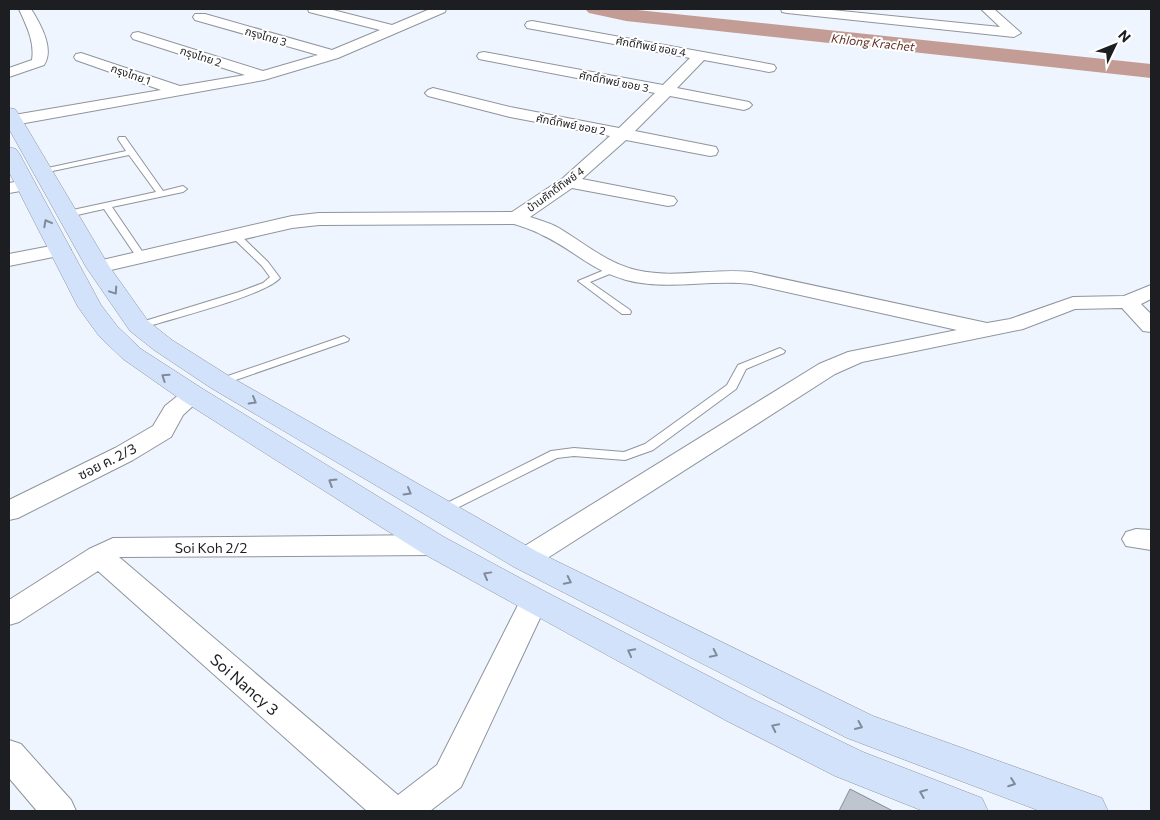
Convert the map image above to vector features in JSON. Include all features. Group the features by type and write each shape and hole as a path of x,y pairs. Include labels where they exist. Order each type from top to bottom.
{"street":[{"path":"9,72 39,62 42,50 33,24 25,9"},
{"path":"314,9 394,29"},
{"path":"440,9 334,55 264,76 13,120 26,181 68,214 98,267 139,326 163,345 220,382 525,560 860,727 1088,811"},
{"path":"786,9 1014,33 988,9"},
{"name":"กรุงไทย 3","path":"200,17 334,55"},
{"name":"ศักดิ์ทิพย์ ซอย 4","path":"532,25 769,68"},
{"name":"กรุงไทย 2","path":"138,36 264,76"},
{"name":"บ้านศักดิ์ทิพย์ 4","path":"516,218 569,182 623,134 702,55"},
{"name":"ศักดิ์ทิพย์ ซอย 3","path":"484,56 744,105"},
{"name":"กรุงไทย 1","path":"81,57 181,92"},
{"name":"ศักดิ์ทิพย์ ซอย 2","path":"433,93 510,112 710,151"},
{"path":"9,153 26,181 90,307 108,331 132,354 192,395 433,545 534,601 738,709 849,764 968,811"},
{"path":"569,182 668,201"},
{"path":"98,267 292,222 319,219 516,218 550,231 607,267 631,275 658,280 733,276 751,278 988,330"},
{"path":"9,260 61,250"},
{"path":"525,560 826,369 856,357 1015,324 1073,303 1128,302 1151,291"},
{"path":"1128,302 1151,326"},
{"name":"ซอย ค. 2/3","path":"9,511 124,454 162,431 173,412 192,395"},
{"path":"358,498 385,478"},
{"name":"Soi Koh 2/2","path":"9,614 113,548 433,545"},
{"name":"Soi Nancy 3","path":"99,556 391,811"},
{"path":"404,811 448,776 534,601"},
{"path":"9,754 59,811"}],"lane":[{"path":"122,140 161,194"},
{"path":"26,181 131,152"},
{"path":"68,214 183,189"},
{"path":"107,206 141,257"},
{"path":"139,326 242,294 266,285 275,278 265,264 235,235"},
{"path":"614,269 583,280 626,312"},
{"path":"220,382 344,339"},
{"path":"441,511 555,454 574,452 625,456 649,447 732,386 742,367 780,351"}],"building":[{"path":"850,789 893,811 839,811"}],"waterway":[{"name":"Khlong Krachet","path":"596,9 626,15 1151,71"}]}
